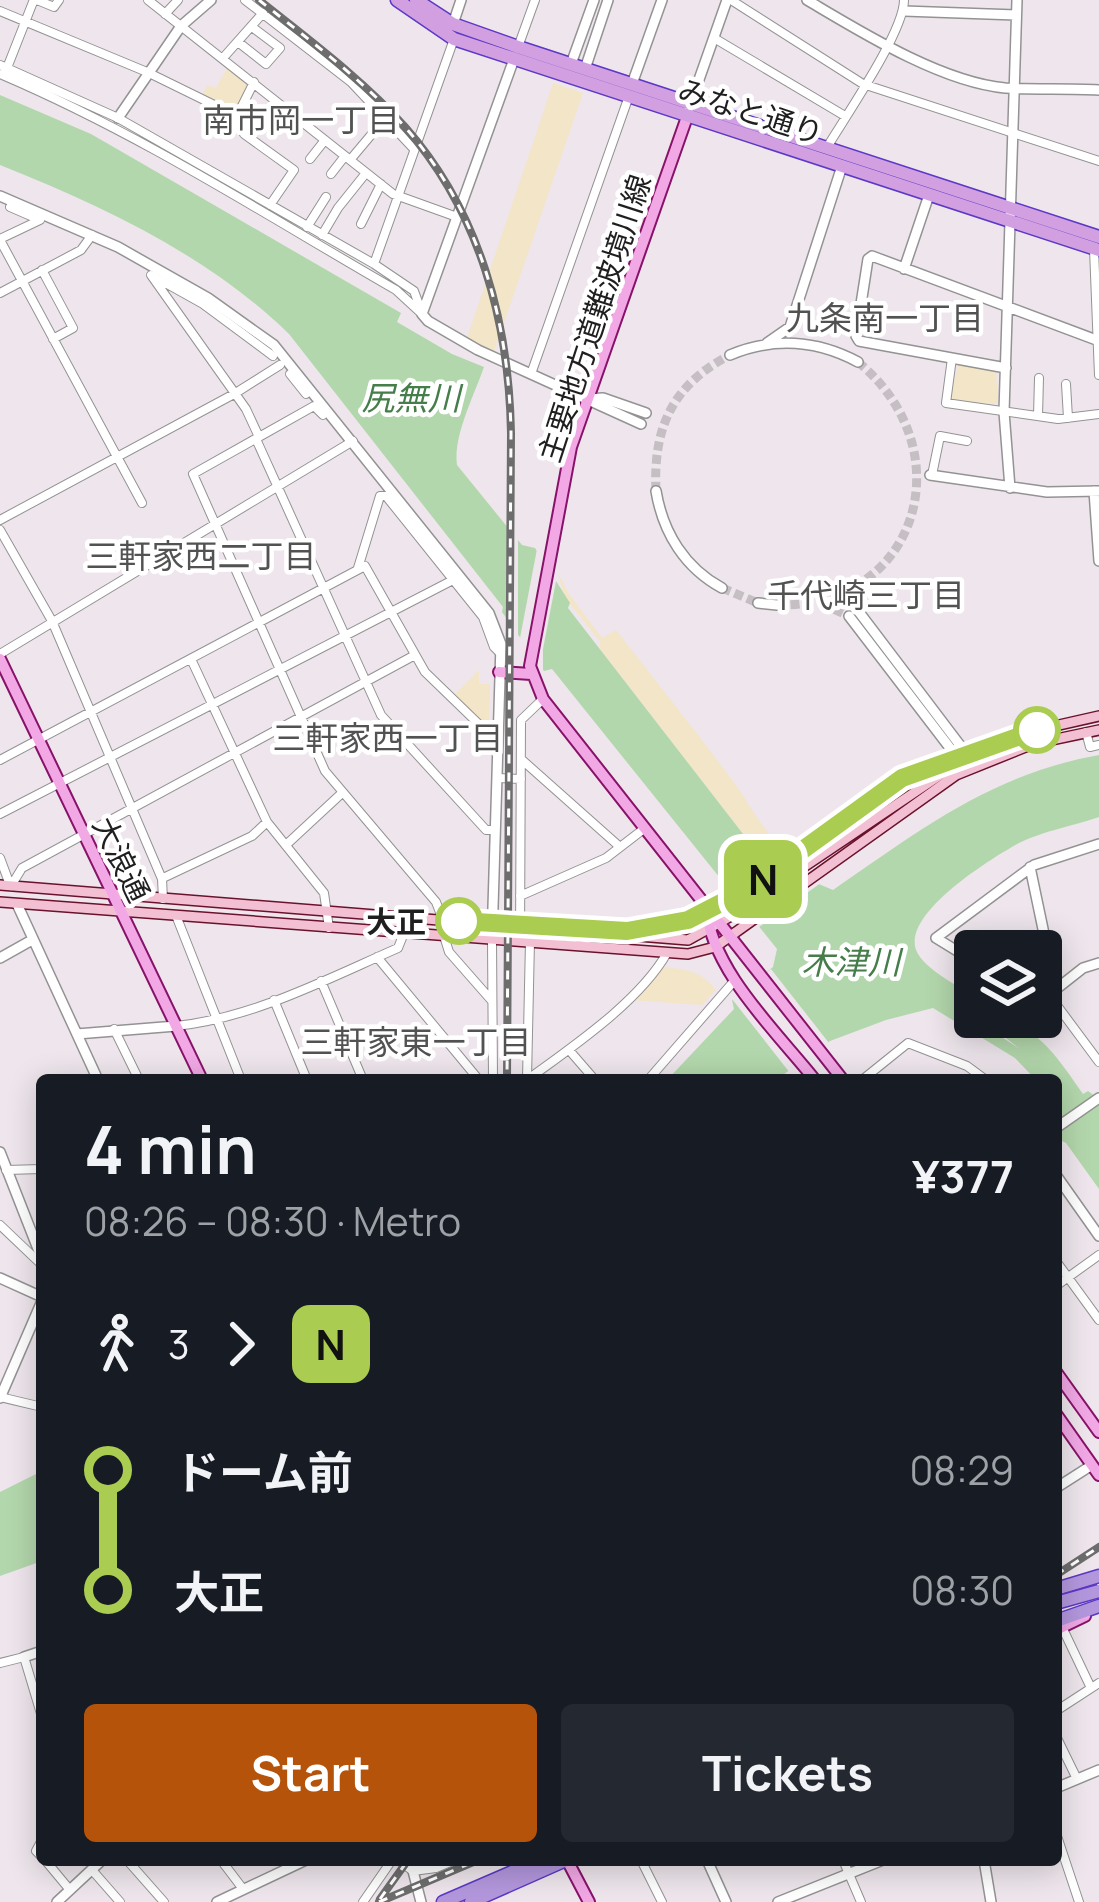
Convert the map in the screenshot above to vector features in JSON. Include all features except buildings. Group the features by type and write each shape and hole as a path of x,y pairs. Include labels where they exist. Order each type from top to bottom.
{"highway":[{"name":"みなと通り","path":"397,0 454,39 578,66 630,90"},
{"name":"みなと通り","path":"424,2 453,24 516,53 929,195 1010,215"},
{"name":"みなと通り","path":"689,111 826,148 1097,245"},
{"path":"1062,1587 1099,1576"},
{"path":"1062,1604 1099,1590"},
{"path":"1062,1624 1099,1608"},
{"path":"443,1902 526,1866"},
{"path":"471,1902 558,1866"}],"main road":[{"name":"主要地方道難波境川線","path":"689,111 571,447 530,650 531,674 543,699 838,1074"},
{"name":"大浪通","path":"0,657 199,1074"},
{"path":"499,672 531,674"},
{"path":"6,886 688,940 968,762 1037,730 1099,716"},
{"path":"0,902 688,954 715,947 968,762 1099,730"},
{"path":"706,906 707,930 715,947 810,1074"},
{"path":"1062,1391 1097,1425"},
{"path":"1062,1422 1096,1470"},
{"path":"434,1902 513,1866"},
{"path":"492,1901 560,1866"},
{"path":"572,1866 589,1902"}],"street":[{"path":"2,69 33,2 54,7 59,0"},
{"path":"148,0 397,196 459,218"},
{"path":"166,14 178,0"},
{"path":"118,118 181,26 211,0"},
{"path":"245,0 320,56 387,116 414,149"},
{"path":"453,24 461,0"},
{"path":"422,314 535,0"},
{"path":"578,66 594,0"},
{"path":"578,66 608,0"},
{"path":"531,374 662,0"},
{"path":"689,111 729,0 863,84 1099,161"},
{"path":"807,0 886,47 975,82 1099,90"},
{"path":"1010,488 1004,412 1017,0"},
{"path":"826,148 886,47 904,5 1016,15"},
{"path":"0,11 147,72 249,122 244,134 294,170 269,205"},
{"path":"223,58 263,13"},
{"path":"238,42 266,64 280,48 252,27"},
{"path":"714,38 845,116"},
{"path":"374,264 454,39"},
{"path":"2,69 118,118 374,264 414,291 422,314"},
{"path":"2,69 150,144 404,296 428,321 467,344 644,419"},
{"path":"237,116 254,82"},
{"path":"271,130 287,109"},
{"path":"331,174 387,116"},
{"path":"310,159 325,140"},
{"path":"730,355 767,343 790,328 842,166"},
{"path":"322,236 367,173"},
{"path":"361,224 381,184"},
{"path":"904,269 929,195"},
{"path":"0,196 92,235 242,321 289,360 323,415"},
{"path":"307,227 326,196"},
{"path":"10,207 40,220 0,240 142,503"},
{"path":"0,293 81,250 92,235"},
{"path":"1097,245 1099,375"},
{"path":"1006,368 859,341 868,259 872,256 1098,341"},
{"path":"42,270 74,328 53,339"},
{"path":"493,1074 501,638 489,613 353,441 273,355 203,304 151,275 234,394 258,438 382,715 482,825 495,830"},
{"path":"790,328 805,343"},
{"path":"767,343 805,343 858,362"},
{"path":"952,358 946,403 1038,416 1099,414"},
{"path":"0,520 280,365"},
{"path":"1038,416 1039,377"},
{"path":"1066,384 1068,418"},
{"path":"317,403 193,474 325,771 436,902 443,920"},
{"path":"968,442 940,436 931,475 1010,488 1097,491 1099,561"},
{"path":"0,657 353,441"},
{"path":"656,491 665,524 683,556 722,589"},
{"path":"357,570 380,496 386,496 482,617 500,652"},
{"path":"0,530 52,621 94,712 163,878 163,899"},
{"path":"0,760 365,566 415,656 487,732 497,734"},
{"path":"0,814 453,580"},
{"path":"758,602 777,605"},
{"path":"854,614 968,762"},
{"path":"6,886 22,868 415,656"},
{"path":"191,659 267,822 324,893 328,928"},
{"path":"527,1074 525,941 520,926 520,720 543,699"},
{"path":"1086,732 1090,747 1099,746"},
{"path":"520,759 620,847"},
{"path":"496,778 520,778"},
{"path":"287,844 342,793"},
{"path":"163,878 252,836 267,822"},
{"path":"520,896 607,858 645,828"},
{"path":"954,949 936,938 1030,867 1099,844"},
{"path":"0,858 6,886"},
{"path":"1030,867 1039,930"},
{"path":"17,904 95,1074"},
{"path":"177,918 239,1074"},
{"path":"77,1034 218,1022 398,948 404,933"},
{"path":"444,936 449,952 491,1001"},
{"path":"0,958 32,940"},
{"path":"535,1074 569,1050 658,968 667,952"},
{"path":"377,957 474,1074"},
{"path":"1062,985 1083,968 1099,963"},
{"path":"321,980 360,1074"},
{"path":"654,1074 740,985"},
{"path":"274,1000 305,1074"},
{"path":"1062,1013 1099,1062"},
{"path":"114,1028 136,1074"},
{"path":"869,1074 908,1043 978,1074"},
{"path":"569,1050 590,1074"},
{"path":"1062,1124 1099,1098"},
{"path":"0,1152 2,1171 36,1248"},
{"path":"2,1171 36,1169"},
{"path":"1062,1184 1099,1236"},
{"path":"0,1225 36,1257"},
{"path":"1062,1282 1099,1255"},
{"path":"1062,1269 1099,1320"},
{"path":"0,1278 36,1296"},
{"path":"36,1313 0,1398 36,1406"},
{"path":"1062,1485 1096,1470"},
{"path":"1062,1632 1095,1686 1062,1707"},
{"path":"0,1663 36,1653"},
{"path":"24,1657 36,1697"},
{"path":"1062,1748 1077,1779"},
{"path":"1062,1785 1099,1770"},
{"path":"1062,1851 1079,1902"},
{"path":"50,1866 78,1902"},
{"path":"57,1902 96,1866"},
{"path":"132,1866 164,1902"},
{"path":"226,1866 243,1888"},
{"path":"217,1902 292,1866"},
{"path":"362,1902 390,1866"},
{"path":"405,1866 413,1871 441,1866"},
{"path":"417,1866 414,1887 421,1902"},
{"path":"644,1866 662,1902"},
{"path":"711,1866 726,1902"},
{"path":"846,1866 861,1902"},
{"path":"778,1902 868,1866"},
{"path":"985,1866 991,1902"},
{"path":"92,1870 120,1902"}],"shaded area":[{"path":"228,66 248,81 244,98 232,111 202,96 207,85 216,88"},
{"path":"553,83 583,93 494,352 467,338"},
{"path":"959,363 996,369 998,404 952,401"},
{"path":"558,573 602,638 616,630 766,830 791,853 771,864 764,861 600,649 600,642 564,596"},
{"path":"479,670 479,684 490,684 489,728 453,696"},
{"path":"661,967 692,972 716,990 702,1005 629,1000"}],"water":[{"name":"尻無川","path":"0,95 91,134 401,313 397,322 484,367 461,429 457,465 522,545 535,548 570,603 568,608 764,861 833,890 927,826 991,790 1099,755 1099,817 1019,843 951,889 922,921 915,937 917,952 954,984 954,1021 933,1008 886,1020 830,1041 784,1074 673,1074 734,1009 732,1000 773,967 777,949 552,669 544,671 503,607 289,334 190,257 77,198 0,165"},
{"name":"尻無川","path":"982,1038 1003,1038 1020,1049 1006,1038 1038,1038 1083,1094 1088,1091 1099,1099 1099,1189 1062,1141 1062,1074 1030,1074 1015,1058"},
{"path":"36,1474 36,1563 0,1576 0,1492"}],"pier":[{"path":"507,518 518,531 518,636 506,628"},
{"path":"537,549 557,576 543,673 520,638"},
{"path":"779,861 825,880 755,930 728,897"},
{"path":"771,969 829,1043 790,1073 732,999"}],"tunnel":[{"path":"656,491 658,447 670,411 694,380 730,355"},
{"path":"777,605 826,599 865,580 893,552 911,517 917,478 910,437 891,398 858,362"},
{"path":"859,612 856,602 862,584"},
{"path":"722,588 758,603"},
{"path":"822,604 849,616"}],"railway":[{"path":"259,0 371,93 431,160 471,232 496,310 511,433 507,1074"},
{"path":"1062,1571 1099,1547"},
{"path":"380,1899 404,1866"},
{"path":"379,1902 464,1866"}],"metro line":[{"name":"N","path":"459,921 627,931 688,920 750,888 902,778 1037,730"}],"place":[{"name":"大正","path":"459,921"}],"district":[{"name":"南市岡一丁目","path":"301,119"},
{"name":"九条南一丁目","path":"885,317"},
{"name":"三軒家西二丁目","path":"201,555"},
{"name":"千代崎三丁目","path":"866,594"},
{"name":"三軒家西一丁目","path":"388,737"},
{"name":"三軒家東一丁目","path":"416,1041"}],"water label":[{"name":"木津川","path":"851,961"}]}
